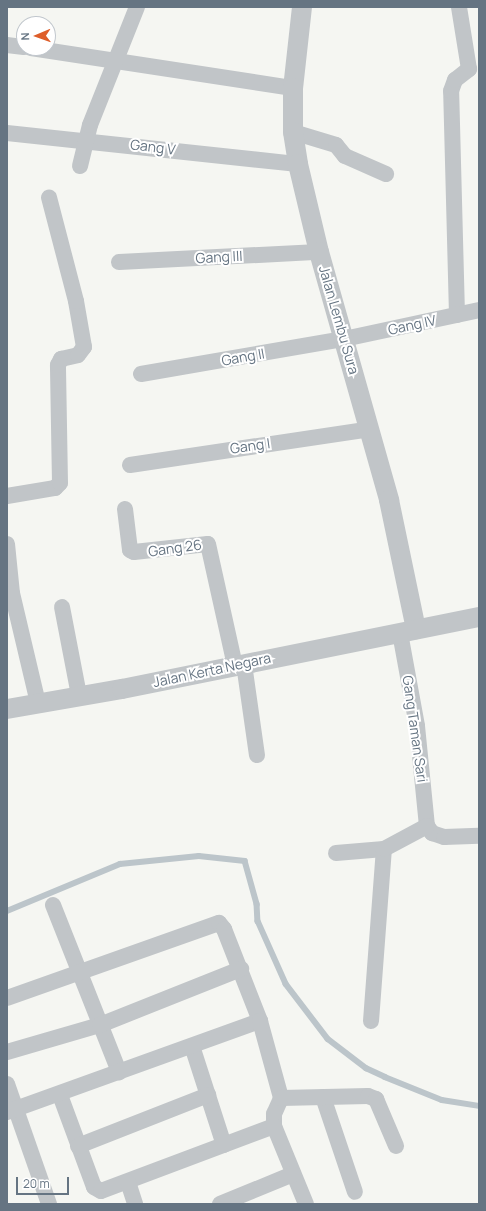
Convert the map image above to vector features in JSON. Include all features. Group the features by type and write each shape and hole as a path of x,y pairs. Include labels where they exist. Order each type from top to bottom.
{"street":[{"path":"80,166 86,139 137,7"},
{"name":"Jalan Lembu Sura","path":"302,7 293,88 293,132 298,164 319,252 370,429 406,572 408,631"},
{"path":"457,315 452,90 456,80 468,69 459,7"},
{"path":"56,51 116,59 293,88"},
{"name":"Gang V","path":"7,132 86,139 298,164"},
{"path":"293,132 336,145 345,156 386,174"},
{"path":"7,496 55,488 60,483 58,365 61,358 78,355 84,347 76,301 49,197"},
{"name":"Gang III","path":"120,262 319,252"},
{"name":"Gang IV","path":"344,339 479,310"},
{"name":"Gang II","path":"141,374 344,339"},
{"name":"Gang I","path":"130,465 370,429"},
{"name":"Gang 26","path":"125,509 130,550 134,552 208,544 240,665"},
{"path":"7,544 12,593 38,703"},
{"path":"62,607 79,695"},
{"name":"Jalan Kerta Negara","path":"7,709 240,665 479,617"},
{"name":"Gang Taman Sari","path":"408,631 427,826"},
{"path":"240,665 257,755"},
{"path":"336,852 384,849 427,826 432,833 444,837 479,836"},
{"path":"371,1021 384,849"},
{"path":"53,905 118,1072"},
{"path":"7,998 217,923 223,926 260,1022 281,1098 274,1114 274,1126 306,1204"},
{"path":"7,1052 100,1025 240,969"},
{"path":"11,1111 60,1095 118,1072 260,1022"},
{"path":"192,1046 224,1145"},
{"path":"7,1084 11,1111 49,1204"},
{"path":"60,1095 78,1146 96,1189 105,1191 274,1126"},
{"path":"78,1146 208,1095"},
{"path":"281,1098 368,1096 376,1099 396,1146"},
{"path":"323,1097 355,1192"},
{"path":"220,1204 293,1174"},
{"path":"128,1182 135,1204"}],"waterway":[{"path":"7,911 120,864 199,856 245,861 257,904 258,921 286,984 328,1039 366,1068 385,1077 442,1100 479,1106"}]}
